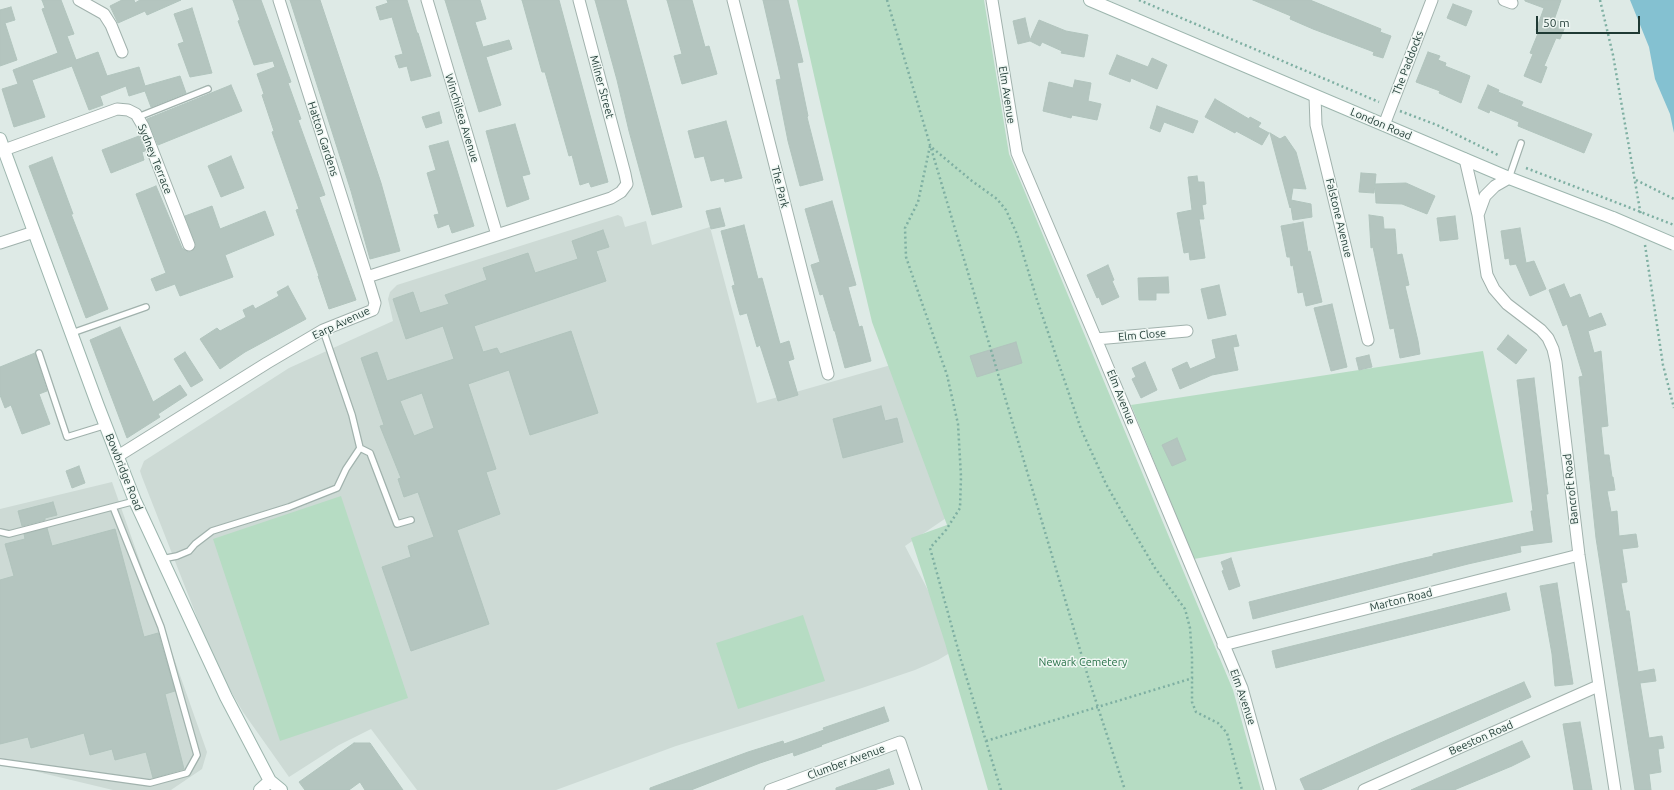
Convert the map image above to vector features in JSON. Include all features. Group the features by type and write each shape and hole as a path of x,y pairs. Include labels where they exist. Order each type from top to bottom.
{"street":[{"path":"79,0 104,14 111,25 122,52"},
{"name":"Hatton Gardens","path":"279,0 366,277"},
{"name":"Winchilsea Avenue","path":"427,0 497,235"},
{"name":"Milner Street","path":"497,235 612,198 621,192 627,184 579,0"},
{"name":"The Park","path":"733,0 828,374"},
{"name":"Elm Avenue","path":"992,0 1017,153 1242,688 1270,790"},
{"name":"London Road","path":"1090,0 1465,160 1613,218 1674,244"},
{"name":"The Paddocks","path":"1384,126 1432,0"},
{"name":"Falstone Avenue","path":"1315,96 1316,125 1368,340"},
{"name":"Sydney Terrace","path":"2,144 118,109 128,110 138,117 189,245"},
{"name":"Bowbridge Road","path":"2,144 71,334 135,501 226,697 270,781 280,790"},
{"name":"Bancroft Road","path":"1465,160 1478,215 1488,275 1494,289 1507,304 1541,330 1548,338 1553,349 1559,379 1579,555 1615,790"},
{"name":"Bancroft Road","path":"1478,215 1485,196 1496,186 1509,178"},
{"path":"0,243 34,232"},
{"path":"366,277 497,235"},
{"name":"Earp Avenue","path":"118,456 267,363 323,330 373,310 375,303 366,277"},
{"name":"Elm Close","path":"1096,339 1187,331"},
{"name":"Marton Road","path":"1223,645 1579,555"},
{"name":"Beeston Road","path":"1364,790 1598,686"},
{"name":"Clumber Avenue","path":"778,789 900,742 916,790"},
{"path":"260,790 270,781"}],"lane":[{"path":"138,117 208,89"},
{"path":"1509,178 1521,143"},
{"path":"71,334 146,307"},
{"path":"162,559 177,556 189,551 195,544 212,531 289,507 337,488 346,469 360,448 352,415 323,330"},
{"path":"39,352 67,437 106,426"},
{"path":"360,448 370,453 397,524 411,520"},
{"path":"0,532 9,534 135,501"},
{"path":"0,762 150,783 187,773 197,755 161,627 113,507"}],"path":[{"path":"887,0 1098,708 1125,790"},
{"path":"1140,0 1379,102"},
{"path":"1600,0 1613,55 1642,219"},
{"path":"1397,110 1437,125 1500,156"},
{"path":"930,146 972,181 997,199 1006,210 1017,234 1037,300 1081,429 1106,484 1123,514 1156,568 1184,609 1190,628 1193,678 1192,702 1196,712 1218,723 1227,733 1242,790"},
{"path":"930,146 918,202 905,228 906,257 948,382 958,424 961,485 960,508 946,530 930,548 961,660 1001,790"},
{"path":"1526,168 1674,225"},
{"path":"1636,180 1674,199"},
{"path":"1645,242 1663,365 1674,408"},
{"path":"986,741 1193,678"}],"shaded area":[{"path":"618,215 622,217 625,227 646,221 652,245 710,227 757,403 891,365 949,516 905,546 958,648 938,660 915,670 676,746 556,790 417,790 371,729 339,745 289,777 243,712 222,676 211,653 142,477 140,471 144,461 289,368 393,321 388,299 390,292 397,285"},
{"path":"112,482 207,752 202,769 171,790 113,790 0,763 0,509"}],"green space":[{"name":"Newark Cemetery","path":"797,0 984,0 1009,154 1233,690 1261,790 988,790 945,643 911,538 947,525 872,322"},
{"path":"1483,351 1513,502 1194,559 1131,405"},
{"path":"341,496 408,698 280,741 213,539"},
{"path":"803,615 825,681 738,709 716,643"}],"water":[{"path":"1630,0 1674,0 1674,133 1670,114 1655,79 1649,47"}],"building":[{"path":"42,0 61,0 74,34 67,36 76,60 98,52 107,76 139,67 145,86 180,76 186,93 151,107 145,91 129,96 126,86 100,96 103,105 89,110 72,66 32,80 45,117 14,127 2,89 18,84 13,70 58,53 42,9 45,8"},
{"path":"122,0 134,0 135,3 140,0 181,0 147,15 145,11 118,23 110,6"},
{"path":"233,0 261,0 291,82 288,83 301,119 298,120 325,195 319,197 356,300 329,309 296,210 299,209 272,132 274,131 262,95 264,94 257,74 275,67 273,61 254,65 238,21 240,20"},
{"path":"290,0 320,0 381,183 400,251 370,259 351,191"},
{"path":"387,0 407,0 431,76 411,81 407,66 399,68 395,56 403,54 392,17 380,20 376,7 388,3"},
{"path":"445,0 480,0 486,19 475,22 483,47 509,40 512,49 486,57 501,105 479,112"},
{"path":"522,0 559,0 608,182 591,187 589,182 580,185 572,155 569,156 545,72 542,72"},
{"path":"595,0 626,0 682,207 652,215"},
{"path":"667,0 692,0 705,47 709,46 717,74 682,84 674,56 682,54"},
{"path":"763,0 788,0 803,62 797,63 807,117 823,180 800,186 788,141 776,80 781,79"},
{"path":"1253,0 1310,0 1381,29 1380,32 1391,36 1383,58 1373,55 1374,52 1290,19 1291,16"},
{"path":"1525,0 1561,0 1554,20 1566,24 1560,39 1556,38 1544,66 1547,67 1541,83 1524,76 1533,54 1530,53 1539,31 1536,30 1544,8"},
{"path":"1453,4 1472,11 1466,26 1447,18"},
{"path":"11,7 15,20 5,23 17,60 0,66 0,10"},
{"path":"192,8 212,73 190,77 178,44 184,42 174,14"},
{"path":"1025,18 1030,40 1039,20 1066,31 1088,35 1084,57 1061,53 1062,51 1042,42 1040,46 1030,41 1018,44 1013,21"},
{"path":"1428,52 1440,56 1438,60 1446,63 1445,66 1470,76 1461,103 1439,93 1440,91 1416,82"},
{"path":"1117,55 1148,67 1152,58 1167,65 1157,89 1131,78 1130,82 1109,74"},
{"path":"1075,80 1091,83 1088,101 1101,104 1097,120 1072,115 1071,118 1043,111 1049,82 1073,88"},
{"path":"231,85 242,111 158,145 147,119"},
{"path":"1488,85 1499,90 1498,92 1523,102 1521,106 1592,134 1584,153 1518,126 1519,122 1490,110 1489,113 1478,108"},
{"path":"1215,99 1249,119 1250,117 1261,123 1258,127 1269,133 1262,145 1205,117"},
{"path":"1157,106 1198,121 1193,133 1164,122 1160,132 1150,128"},
{"path":"439,112 442,123 426,128 422,117"},
{"path":"726,121 742,178 725,182 724,178 711,181 704,156 695,158 688,131"},
{"path":"515,124 530,174 522,176 529,199 507,207 486,131"},
{"path":"1270,133 1280,139 1285,136 1296,152 1306,189 1293,188 1291,200 1311,204 1312,217 1293,220 1291,207 1290,208"},
{"path":"139,136 145,151 142,152 144,160 111,173 102,150"},
{"path":"448,141 474,226 452,233 449,224 438,228 434,215 439,214 427,173 436,170 429,146"},
{"path":"231,156 244,188 221,197 208,166"},
{"path":"52,157 73,214 71,214 108,309 86,318 29,166"},
{"path":"1361,173 1376,174 1374,193 1359,192"},
{"path":"1197,176 1198,182 1204,182 1206,204 1202,205 1204,219 1199,219 1205,258 1190,260 1189,252 1184,253 1177,213 1192,210 1188,177"},
{"path":"1406,183 1435,196 1427,214 1402,204 1376,203 1375,184"},
{"path":"156,186 182,248 188,252 192,251 196,246 185,216 212,206 220,229 265,211 274,235 225,255 233,277 180,296 175,284 156,291 151,279 166,273 136,194"},
{"path":"832,201 856,285 848,287 859,327 862,326 871,361 845,368 823,294 820,295 811,265 820,262 805,209"},
{"path":"720,208 725,226 711,229 706,211"},
{"path":"1369,215 1383,217 1384,229 1395,229 1397,255 1402,254 1409,285 1405,286 1420,354 1400,358 1394,328 1390,329 1373,247 1371,248"},
{"path":"1455,216 1458,239 1440,241 1437,218"},
{"path":"1303,222 1308,252 1310,251 1322,302 1306,306 1303,292 1298,293 1293,265 1291,266 1290,257 1287,257 1281,226"},
{"path":"744,225 758,279 762,278 780,344 789,341 794,359 788,361 798,395 778,401 760,345 757,347 747,313 740,315 732,286 735,285 721,231"},
{"path":"1520,228 1526,263 1534,261 1546,289 1530,296 1516,264 1510,265 1509,258 1505,259 1501,231"},
{"path":"603,230 609,247 596,251 606,281 474,326 483,352 497,348 500,354 571,331 598,413 530,435 509,370 468,384 496,469 486,472 500,514 457,530 489,624 411,651 382,567 411,557 408,546 434,537 418,492 404,497 398,479 401,478 380,426 384,425 361,358 377,352 387,381 454,359 443,326 406,339 393,299 413,292 420,313 449,304 445,295 487,280 483,268 528,253 535,273 578,259 572,241","holes":["422,393 434,428 414,436 400,401"]},
{"path":"1108,265 1114,280 1112,281 1119,297 1102,305 1099,297 1097,298 1087,275"},
{"path":"1168,277 1169,293 1156,293 1156,300 1139,300 1138,278"},
{"path":"1564,284 1570,298 1580,294 1589,318 1601,313 1606,325 1588,331 1594,353 1601,351 1608,426 1601,427 1604,455 1609,455 1615,490 1607,491 1611,512 1617,511 1619,536 1636,534 1638,547 1622,549 1627,582 1621,583 1626,611 1629,611 1638,672 1654,669 1656,681 1640,683 1649,738 1662,736 1664,748 1658,749 1661,772 1649,774 1651,790 1635,790 1596,538 1579,377 1583,376 1567,324 1563,326 1549,290"},
{"path":"1219,285 1226,315 1208,319 1201,289"},
{"path":"288,286 306,319 245,352 220,369 200,339 217,328 220,331 246,317 243,310 253,305 255,309 279,296 277,292"},
{"path":"1332,304 1347,367 1331,371 1314,308"},
{"path":"120,327 153,402 180,385 187,395 158,414 160,417 127,438 90,340"},
{"path":"1236,335 1239,346 1233,347 1238,370 1212,375 1180,389 1172,369 1187,362 1190,369 1216,358 1212,340"},
{"path":"1508,335 1527,350 1516,364 1497,349"},
{"path":"1016,342 1022,363 977,377 970,356"},
{"path":"185,352 203,380 191,387 174,359"},
{"path":"35,353 47,391 39,394 50,424 22,434 11,405 5,408 0,395 0,367"},
{"path":"1369,355 1372,367 1359,370 1356,358"},
{"path":"1145,362 1157,390 1141,398 1132,379 1136,377 1132,368"},
{"path":"1534,378 1548,494 1546,494 1552,542 1520,546 1521,552 1468,564 1253,619 1249,602 1433,556 1433,554 1534,531 1531,511 1533,511 1517,380"},
{"path":"881,406 885,421 897,418 903,442 843,458 833,419"},
{"path":"1177,438 1186,460 1172,466 1162,445"},
{"path":"79,466 85,483 72,488 66,471"},
{"path":"53,502 57,515 22,526 18,511"},
{"path":"47,528 52,546 115,529 144,637 158,633 175,691 165,694 184,769 153,778 146,752 115,760 112,749 90,755 84,733 31,748 28,737 0,744 0,580 14,576 5,544 25,539 24,534"},
{"path":"1231,558 1240,586 1229,590 1222,571 1224,570 1221,562"},
{"path":"1557,583 1573,684 1555,686 1552,654 1540,586"},
{"path":"1506,593 1510,610 1276,668 1272,651"},
{"path":"1524,682 1531,697 1320,790 1305,790 1300,779 1387,740"},
{"path":"884,707 889,721 794,756 793,752 760,763 691,790 650,790 650,788 748,752 783,741 784,744 824,730 823,728"},
{"path":"1580,722 1592,790 1574,790 1563,724"},
{"path":"1522,741 1530,757 1512,766 1454,790 1411,790"},
{"path":"354,743 370,743 403,790 365,790 360,782 349,790 305,790 299,782"},
{"path":"889,769 894,784 874,790 836,790 836,788"}]}
